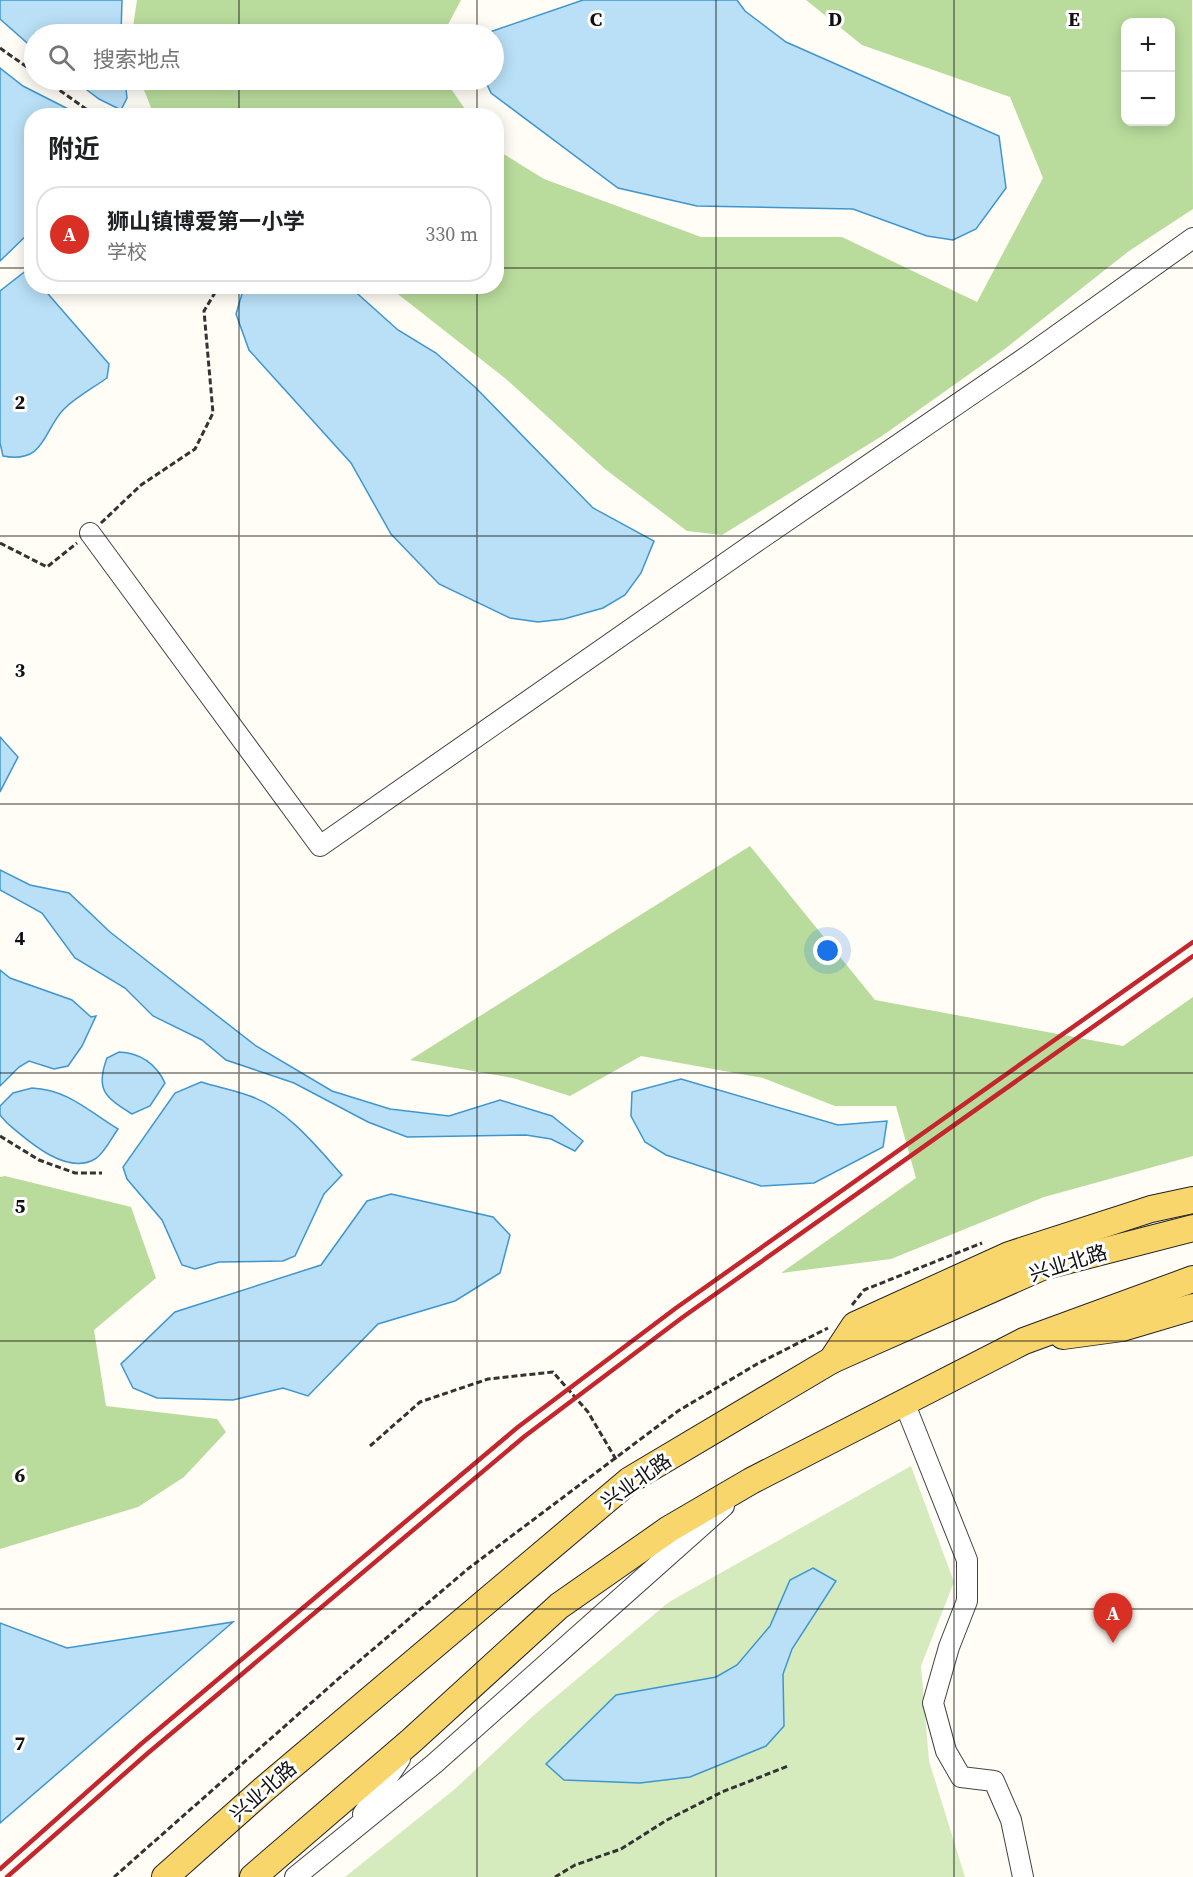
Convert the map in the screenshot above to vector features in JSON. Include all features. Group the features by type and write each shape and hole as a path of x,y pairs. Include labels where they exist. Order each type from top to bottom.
{"main road":[{"path":"832,1360 855,1325 1009,1255 1151,1209 1193,1200"},
{"name":"兴业北路","path":"165,1877 263,1790 630,1480 832,1360 1042,1267 1193,1228"},
{"path":"253,1877 411,1742 559,1606 669,1529 751,1481 1024,1341 1193,1280"},
{"path":"1024,1341 1122,1328 1193,1307"}],"street":[{"path":"90,533 320,846 750,546 1029,355 1193,238"},
{"path":"904,1402 967,1560 967,1601 949,1647 933,1703 946,1751 961,1777 994,1780 1011,1820 1023,1877"},
{"path":"295,1877 435,1764 751,1481"},
{"path":"353,1829 411,1742"}],"path":[{"path":"0,48 24,65"},
{"path":"59,90 85,108"},
{"path":"0,543 47,567 90,533 141,485 195,449 213,413 204,311 214,294"},
{"path":"0,1136 39,1160 75,1173 102,1173"},
{"path":"370,1446 420,1402 488,1379 553,1372 588,1412 630,1480"},
{"path":"555,1877 575,1865 621,1849 667,1820 722,1792 788,1766"}],"green space":[{"path":"137,0 461,0 448,24 133,24"},
{"path":"806,0 1192,0 1193,209 1129,251 1006,348 882,436 722,535 687,531 605,469 506,379 398,294 504,294 504,154 544,179 701,237 842,237 977,302 1043,178 1010,97 862,45"},
{"path":"144,90 452,90 464,108 151,108"},
{"path":"750,846 875,1000 1123,1046 1193,997 1193,1156 1044,1197 891,1259 781,1273 916,1178 896,1106 835,1106 763,1078 641,1056 570,1096 513,1078 410,1060"},
{"path":"5,1176 131,1207 156,1278 94,1330 106,1406 217,1419 226,1432 184,1477 138,1507 0,1549 0,1177"},
{"path":"911,1466 954,1582 921,1666 929,1761 965,1877 345,1877 455,1789 534,1715 669,1602"}],"water":[{"path":"0,0 122,0 121,24 24,24 24,40 0,19"},
{"path":"583,0 737,0 745,11 786,42 999,136 1006,188 976,229 953,240 927,236 853,209 697,206 618,188 491,93 490,90 504,90 504,27"},
{"path":"0,68 24,87 24,90 31,90 66,108 24,108 24,238 0,261"},
{"path":"87,90 126,90 127,98 122,108 117,108"},
{"path":"24,272 24,294 48,294 109,364 107,378 64,409 36,450 28,455 17,457 3,456 0,443 0,291"},
{"path":"242,294 358,294 398,330 436,353 476,388 593,508 654,541 641,573 625,595 603,608 564,619 538,622 510,618 439,584 391,534 351,463 249,350 236,314"},
{"path":"0,737 18,757 0,792"},
{"path":"0,870 30,885 69,893 110,932 256,1046 332,1091 390,1109 449,1116 500,1100 552,1116 583,1141 575,1151 551,1139 526,1135 407,1137 368,1122 294,1083 226,1060 202,1040 153,1016 125,988 75,958 42,913 0,890"},
{"path":"0,970 10,978 72,1000 91,1017 96,1016 82,1046 68,1066 54,1069 29,1061 19,1067 0,1086"},
{"path":"119,1052 140,1057 152,1065 165,1083 150,1106 132,1114 109,1097 103,1085 102,1078 107,1058"},
{"path":"681,1079 838,1125 887,1121 883,1147 814,1183 761,1186 666,1155 645,1142 631,1116 632,1092"},
{"path":"201,1082 264,1102 289,1119 342,1175 324,1194 295,1256 283,1261 219,1262 195,1269 182,1265 162,1220 127,1179 123,1167 175,1093"},
{"path":"32,1088 68,1097 118,1129 98,1157 84,1163 60,1160 36,1146 7,1123 0,1115 0,1106 13,1093"},
{"path":"391,1194 493,1217 510,1235 500,1273 455,1301 378,1324 308,1396 283,1388 233,1400 157,1398 133,1388 121,1364 175,1312 321,1265 367,1201"},
{"path":"813,1568 836,1581 792,1649 783,1674 784,1726 766,1746 690,1777 640,1783 564,1780 546,1764 616,1695 716,1677 737,1665 770,1626 790,1580"},
{"path":"233,1622 0,1823 0,1623 67,1648"}],"railway":[{"path":"0,1869 141,1744 518,1427 676,1308 1193,942"},
{"path":"7,1877 148,1753 525,1436 683,1317 1193,956"}],"place":[{"name":"狮山镇博爱第一小学","path":"1113,1643"}]}
